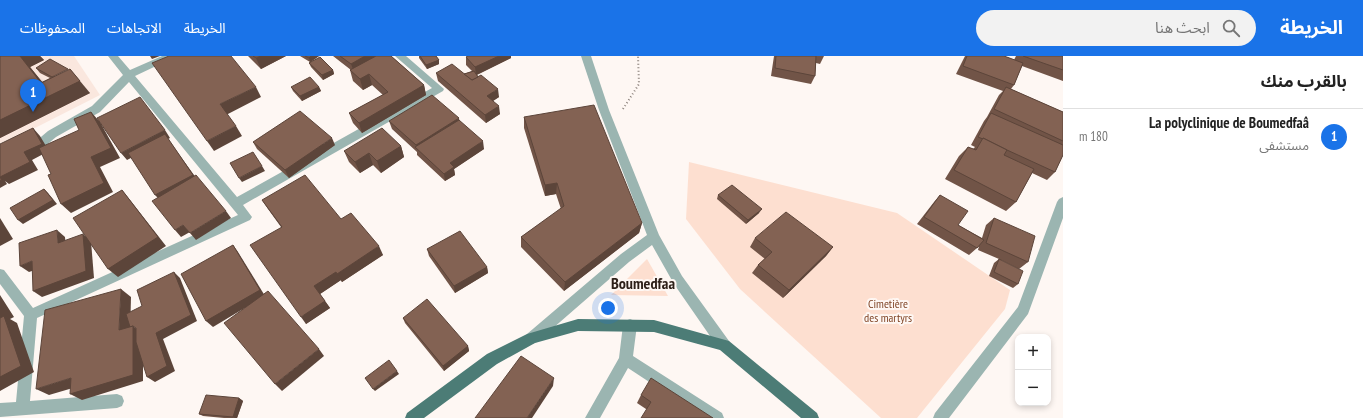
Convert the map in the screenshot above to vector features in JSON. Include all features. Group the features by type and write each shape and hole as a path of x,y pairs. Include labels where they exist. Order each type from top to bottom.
{"main road":[{"path":"412,418 492,358 532,338 578,325 654,326 724,345 812,418"}],"street":[{"path":"31,315 246,217 113,56"},
{"path":"23,158 52,134 96,109 129,75 170,56"},
{"path":"235,204 439,89 400,56"},
{"path":"586,56 604,110 654,237 678,280 724,345"},
{"path":"940,418 1023,310 1063,202"},
{"path":"532,338 625,258 654,237"},
{"path":"0,274 31,315 22,408"},
{"path":"592,418 626,359 630,325"},
{"path":"626,359 718,418"},
{"path":"0,410 117,401"}],"path":[{"path":"623,109 638,84 638,56"}],"shaded area":[{"path":"0,56 74,56 100,95 31,130 0,143"}],"green space":[{"name":"Cimetière des martyrs","path":"689,162 897,213 1010,290 1005,309 917,418 881,418 740,289 686,219"},
{"path":"647,259 668,296 611,295"}],"building":[{"path":"0,56 20,56 41,83 70,69 80,81 0,120"},
{"path":"169,56 231,56 256,87 220,104 236,126 207,141 152,63"},
{"path":"340,56 365,56 351,64"},
{"path":"376,56 391,56 424,85 359,123 349,113 388,92 369,74 360,79 350,70"},
{"path":"420,56 436,56 439,60 426,65"},
{"path":"499,56 475,67 466,57"},
{"path":"776,56 816,56 815,76 775,68"},
{"path":"967,56 1004,56 1023,63 1014,85 963,66"},
{"path":"1023,56 1063,56 1063,70"},
{"path":"320,57 333,70 322,75 309,63"},
{"path":"50,59 68,69 52,77 36,68"},
{"path":"452,64 472,80 481,75 498,89 487,96 499,106 485,115 436,73"},
{"path":"474,71 478,77 472,80 464,74"},
{"path":"310,77 319,87 300,96 291,87"},
{"path":"1006,87 1063,112 1063,141 994,109"},
{"path":"432,95 459,118 416,145 389,121"},
{"path":"140,97 165,130 121,153 97,118"},
{"path":"594,105 642,223 565,282 521,237 564,206 557,183 545,185 524,117"},
{"path":"300,111 332,138 285,170 253,142"},
{"path":"91,112 111,148 91,157 104,183 61,204 48,175 51,174 39,148 79,130 74,119"},
{"path":"991,113 1063,145 1063,155 1055,172 978,137"},
{"path":"459,120 483,141 450,163 454,167 444,174 415,147"},
{"path":"33,128 42,144 24,152 30,162 0,177 0,144"},
{"path":"382,128 401,146 377,161 369,153 355,162 344,151"},
{"path":"165,134 193,175 155,195 128,153"},
{"path":"983,138 1007,150 1004,155 1034,169 1016,202 954,170 968,147 976,150"},
{"path":"253,152 262,166 239,178 230,163"},
{"path":"196,175 226,211 190,233 183,225 175,230 152,201"},
{"path":"305,175 341,219 351,213 379,246 337,274 336,272 314,286 325,301 301,317 250,245 282,227 262,200"},
{"path":"732,185 762,209 748,220 718,195"},
{"path":"44,189 53,200 18,220 10,208"},
{"path":"122,190 158,237 108,269 73,218"},
{"path":"940,195 968,211 958,225 984,240 977,248 924,217"},
{"path":"786,212 833,247 789,290 758,265 772,252 755,238"},
{"path":"994,218 1035,236 1028,262 986,243"},
{"path":"57,230 58,243 83,234 86,271 33,291 32,261 20,266 19,243"},
{"path":"460,231 487,267 454,286 427,249"},
{"path":"233,245 260,290 206,321 181,274"},
{"path":"999,259 1023,271 1018,284 994,272"},
{"path":"174,272 191,315 156,333 167,366 147,377 136,342 136,328 133,326 130,327 126,314 142,306 137,290"},
{"path":"121,289 119,330 133,326 133,375 70,394 71,378 36,389 45,310"},
{"path":"268,291 319,349 275,384 224,323"},
{"path":"427,299 468,346 443,366 403,318"},
{"path":"4,316 21,366 0,377 0,318"},
{"path":"521,356 554,378 527,418 475,418"},
{"path":"389,360 397,371 373,389 365,378"},
{"path":"651,378 713,418 641,418 651,402 641,395"},
{"path":"206,395 239,398 233,417 199,414"}],"place":[{"name":"La polyclinique de Boumedfaâ","path":"33,112"}],"district":[{"name":"Boumedfaa","path":"643,283"}]}
